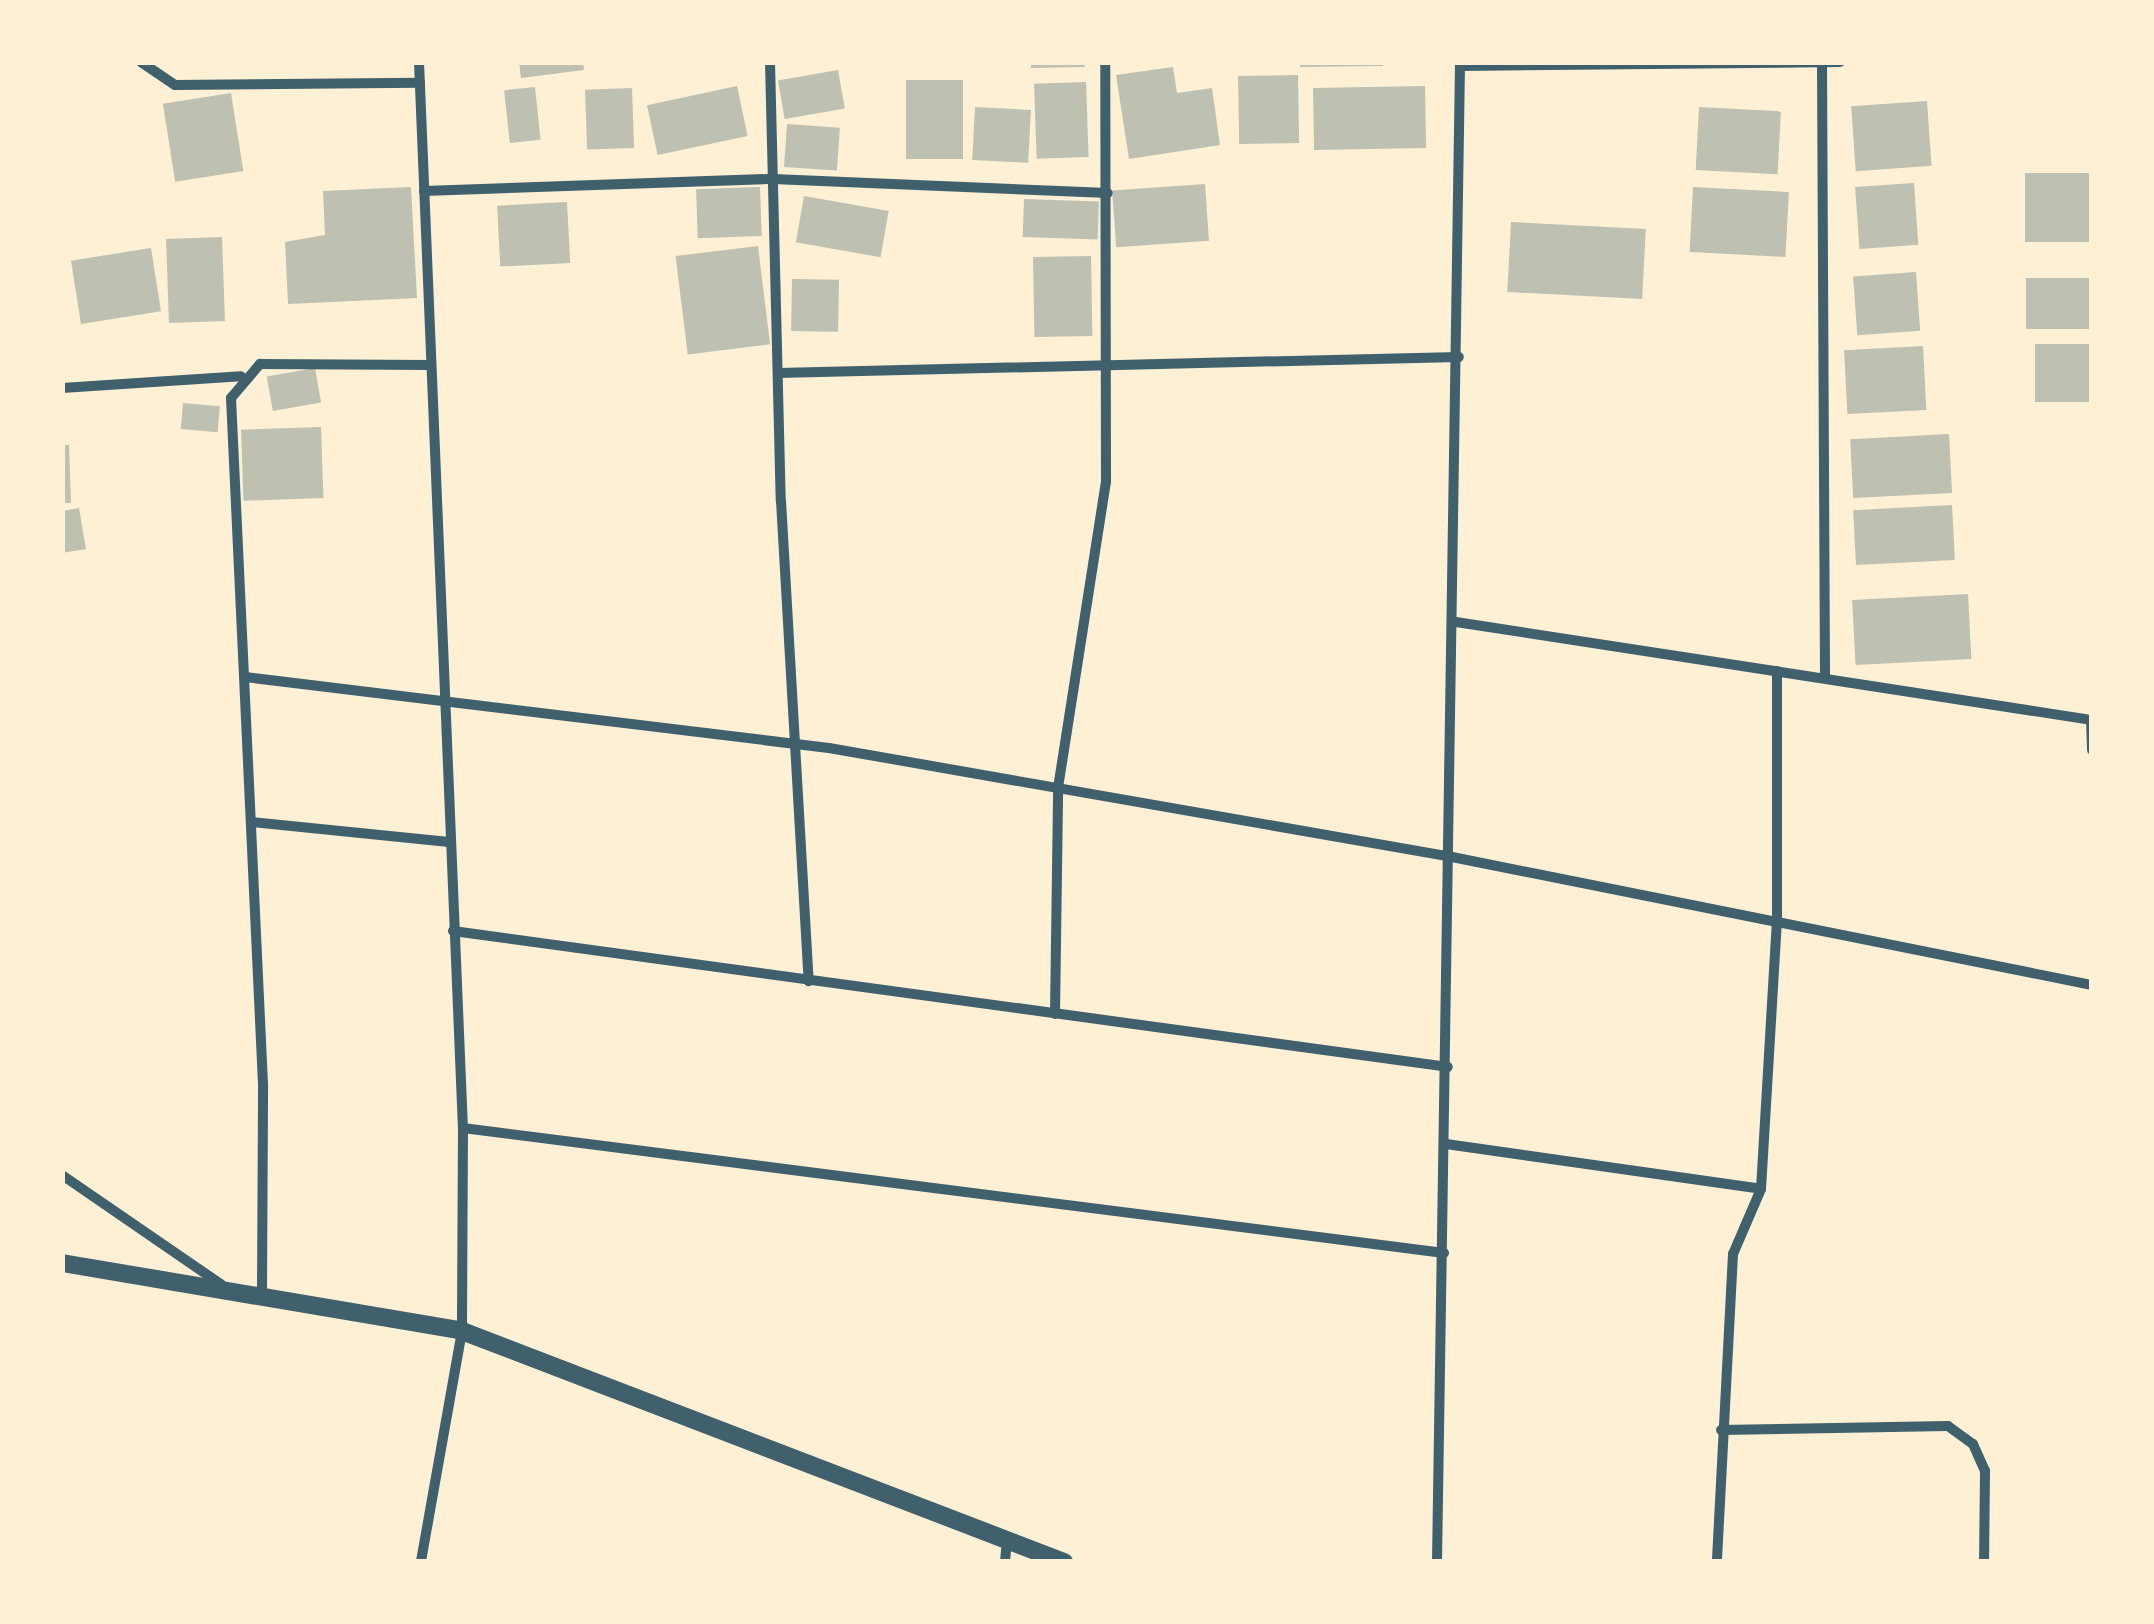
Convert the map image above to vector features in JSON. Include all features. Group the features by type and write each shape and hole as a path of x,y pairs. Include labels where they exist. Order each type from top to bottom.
{"street":[{"path":"141,62 175,86 420,82"},
{"path":"420,62 441,698 462,1128 462,1331 421,1562"},
{"path":"770,62 778,373 809,981"},
{"path":"1056,1014 1058,788 1106,482 1105,62"},
{"path":"1438,1562 1456,622 1460,64 1840,62"},
{"path":"1822,63 1825,678"},
{"path":"424,190 773,179 1108,192"},
{"path":"778,373 1459,357"},
{"path":"62,388 241,376 260,364 429,364"},
{"path":"241,376 231,398 252,822 262,1290"},
{"path":"1456,622 2091,720 2092,750"},
{"path":"1717,1562 1733,1254 1762,1189 1777,922 1777,670"},
{"path":"245,677 795,744 1452,858 2092,986"},
{"path":"252,822 449,842"},
{"path":"453,931 1448,1067"},
{"path":"462,1128 1444,1253"},
{"path":"1446,1144 1762,1189"},
{"path":"62,1175 222,1285"},
{"path":"62,1264 262,1290 462,1331 1064,1562"},
{"path":"1721,1430 1948,1426 1962,1433 1985,1471 1984,1562"},
{"path":"1005,1562 1007,1540"}],"building":[{"path":"519,62 583,62 584,70 521,78"},
{"path":"1031,62 1084,62 1085,67 1031,68"},
{"path":"1300,62 1383,62 1383,66 1300,67"},
{"path":"1173,67 1177,93 1212,88 1220,145 1129,159 1116,75"},
{"path":"838,70 845,108 785,119 778,81"},
{"path":"1298,75 1299,143 1239,144 1238,76"},
{"path":"906,80 963,80 963,159 906,159"},
{"path":"1086,82 1089,157 1037,159 1034,84"},
{"path":"737,86 748,136 658,155 647,105"},
{"path":"1425,86 1426,148 1314,150 1313,88"},
{"path":"535,87 541,140 510,143 504,90"},
{"path":"632,88 634,148 587,150 585,90"},
{"path":"231,93 243,171 175,182 163,104"},
{"path":"1927,101 1932,166 1856,171 1851,106"},
{"path":"975,107 1031,110 1028,163 972,160"},
{"path":"1699,107 1781,111 1778,174 1696,170"},
{"path":"787,124 840,128 837,171 784,167"},
{"path":"2025,173 2092,173 2092,242 2025,242"},
{"path":"1914,183 1918,245 1859,249 1855,187"},
{"path":"1205,184 1209,241 1116,247 1112,190"},
{"path":"411,187 417,298 288,304 285,242 325,235 323,191"},
{"path":"760,187 762,236 698,238 696,189"},
{"path":"1693,187 1789,192 1785,257 1690,252"},
{"path":"804,196 889,211 881,257 796,242"},
{"path":"1024,199 1099,202 1098,240 1023,237"},
{"path":"567,202 570,263 500,267 497,206"},
{"path":"1511,222 1646,229 1642,299 1507,292"},
{"path":"222,237 225,321 169,323 166,239"},
{"path":"758,246 770,344 688,354 676,256"},
{"path":"151,248 161,311 81,324 71,261"},
{"path":"1091,256 1092,336 1034,337 1033,257"},
{"path":"1916,272 1920,331 1857,335 1853,276"},
{"path":"2026,278 2092,278 2092,329 2026,329"},
{"path":"792,279 839,280 838,332 791,331"},
{"path":"2035,344 2092,344 2092,402 2035,402"},
{"path":"1923,346 1926,410 1847,414 1844,350"},
{"path":"315,368 321,402 273,411 267,377"},
{"path":"183,403 220,406 218,432 181,429"},
{"path":"321,427 323,498 244,501 241,430"},
{"path":"1949,434 1952,493 1853,498 1850,439"},
{"path":"62,445 69,445 71,503 62,503"},
{"path":"1952,505 1955,560 1856,565 1853,510"},
{"path":"79,508 86,549 62,553 62,511"},
{"path":"1968,594 1971,659 1856,665 1852,600"}]}
